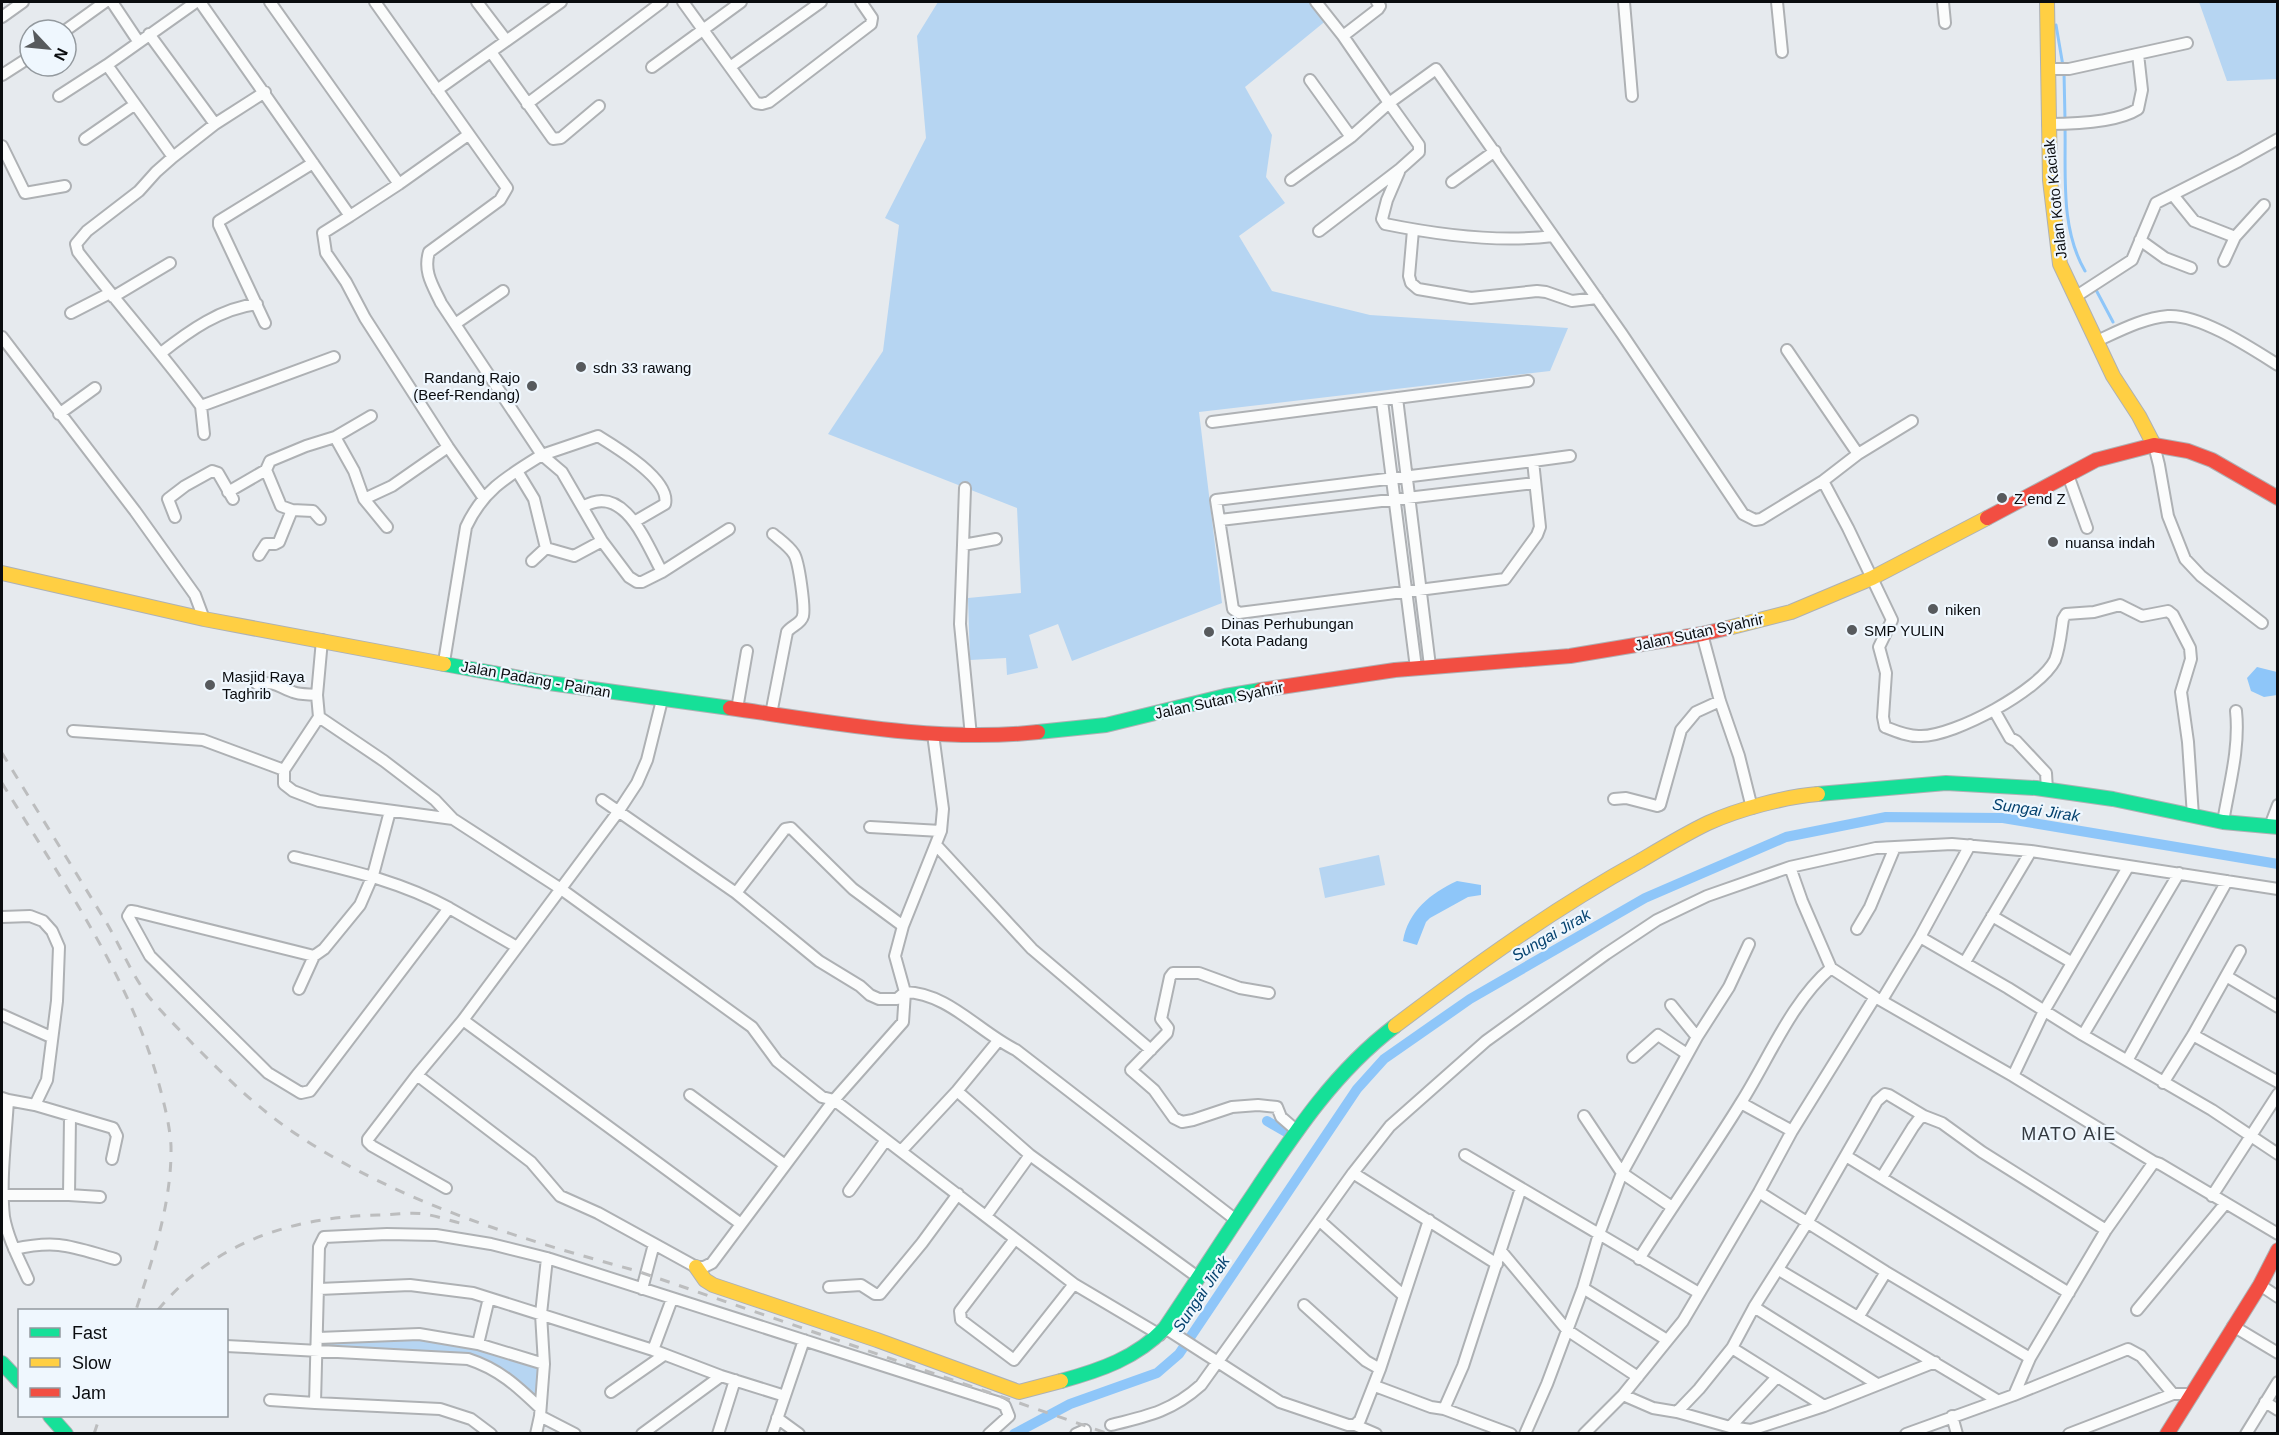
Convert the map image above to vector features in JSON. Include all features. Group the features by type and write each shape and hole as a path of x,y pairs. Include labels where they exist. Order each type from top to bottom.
{"street":[{"path":"2,17 23,2"},
{"path":"78,21 105,2"},
{"path":"112,2 138,41"},
{"path":"59,96 198,2 265,92 350,216"},
{"path":"270,2 399,184"},
{"path":"375,2 507,188 500,200 429,252 426,264 428,276 441,303 542,455 562,472 602,541 629,577 637,582 642,582 662,572 729,529"},
{"path":"477,2 506,40"},
{"path":"437,90 561,2"},
{"path":"527,104 662,2"},
{"path":"683,2 756,103 762,104 768,102 871,24 872,18 861,2"},
{"path":"652,67 741,2"},
{"path":"730,67 821,2"},
{"path":"1316,2 1343,36 1419,145 1419,152 1400,169 1319,231"},
{"path":"1343,36 1378,9 1380,6 1377,2"},
{"path":"1624,2 1632,96"},
{"path":"1777,2 1782,51"},
{"path":"1943,2 1945,23"},
{"name":"Jalan Koto Kaciak","path":"2047,2 2049,27 2058,69 2050,124 2050,180 2060,264 2077,295 2113,376 2139,416 2154,445"},
{"path":"149,34 215,124"},
{"path":"2058,69 2187,43"},
{"path":"491,52 550,137 558,140 599,106"},
{"path":"2050,124 2083,123 2130,114 2138,109 2142,90 2138,54"},
{"path":"2,75 18,65"},
{"path":"107,65 173,157"},
{"path":"1291,180 1351,137 1389,103 1436,69 1597,298 1743,514 1748,518 1761,519 1823,482 1858,454 1912,421"},
{"path":"1310,80 1351,137"},
{"path":"204,434 201,406 161,353 111,295 78,252 76,244 87,231 139,191 173,157 215,124 265,92"},
{"path":"85,139 134,105"},
{"path":"468,135 399,184 323,233 326,253 346,282 365,318 483,497"},
{"path":"2077,295 2132,260 2156,203 2277,139"},
{"path":"2,146 25,193 64,186"},
{"path":"1452,182 1495,151"},
{"path":"265,323 219,221 313,163"},
{"path":"1400,169 1387,200 1382,219 1385,224 1413,230 1505,240 1553,236"},
{"path":"2173,195 2194,221 2235,237"},
{"path":"2224,261 2235,237 2264,205"},
{"path":"1413,230 1409,276 1418,289 1472,298 1537,291 1572,301 1597,298"},
{"path":"2140,240 2165,258 2191,268"},
{"path":"71,313 111,295 170,263"},
{"path":"455,324 503,291"},
{"path":"161,353 188,332 212,319 242,306 257,304"},
{"path":"2097,341 2157,318 2179,317 2241,341 2277,366"},
{"path":"2,337 135,511 195,595 204,619"},
{"path":"1787,350 1858,454"},
{"path":"201,406 334,357"},
{"path":"1212,422 1528,381"},
{"path":"59,414 95,388"},
{"path":"1397,398 1421,590 1423,667"},
{"path":"1382,401 1407,592 1423,667"},
{"path":"175,517 168,499 205,474 216,471 230,496 266,470 270,461 335,437 371,416"},
{"path":"444,662 466,527 474,509 483,497 517,471 542,455 598,436 630,456 665,491 667,497 665,504 634,522"},
{"path":"335,437 354,471 364,499 387,527"},
{"path":"2154,445 2168,516 2190,566 2262,623"},
{"name":"Jalan Sutan Syahrir","path":"1077,729 1106,725 1248,692 1423,667 1569,656 1702,634 1791,612 1872,578 2096,460 2154,445 2188,451 2212,460 2277,498"},
{"path":"364,499 392,486 448,447"},
{"path":"1533,461 1540,527 1537,535 1505,579 1239,613 1233,609 1216,500 1570,456"},
{"path":"266,470 281,506 291,510 313,511 320,519"},
{"path":"517,471 534,499 546,548"},
{"path":"2068,475 2087,528"},
{"path":"1823,482 1892,620 1879,647 1886,673 1882,717 1885,727 1921,736 1967,724 1994,710 2030,686 2054,661 2066,614 2094,612 2120,605 2142,616 2168,610 2173,615 2190,648 2191,659 2181,692 2188,742 2193,816"},
{"path":"1220,520 1535,483"},
{"path":"965,488 960,624 971,736"},
{"path":"583,507 594,500 606,500 619,506 634,522 662,572"},
{"path":"259,555 266,544 279,542 291,510"},
{"path":"771,714 787,632 803,618 804,613 795,556 774,534"},
{"path":"963,545 996,539"},
{"path":"546,548 574,556 602,541"},
{"path":"532,561 546,548"},
{"name":"Jalan Padang - Painan","path":"2,573 204,619 542,682 662,700 933,734 1001,736 1077,729"},
{"path":"1702,634 1720,701 1739,756 1752,808"},
{"path":"322,640 317,695 319,717 284,770 284,784 305,796 320,801 453,819"},
{"path":"737,709 747,651"},
{"path":"257,684 269,682 280,684 294,693 317,695"},
{"path":"446,1188 368,1142 380,1122 464,1020 618,812 637,783 646,760 662,700"},
{"path":"1614,799 1626,798 1660,805 1672,757 1686,722 1696,712 1720,701"},
{"path":"1994,710 2010,738 2016,741 2046,773 2047,790"},
{"path":"2223,822 2235,752 2238,725 2236,711"},
{"path":"319,717 384,761 435,800 453,819 561,889 752,1027 777,1061 822,1097 834,1100 902,1150 1074,1284 1215,1360 1286,1405 1330,1421 1355,1425 1376,1434"},
{"path":"73,731 203,740 284,770"},
{"path":"696,1267 708,1265 718,1257 834,1100 903,1022 905,992 896,956 903,926 937,846 941,831 943,809 933,734"},
{"path":"417,1075 531,1162 558,1194 598,1213 696,1267 705,1280 713,1285 877,1340 1019,1392 1120,1362 1145,1348 1165,1332 1295,1131 1342,1074 1379,1038 1518,935 1605,880 1708,823 1752,808 1811,795 1946,783 2047,790 2113,799 2223,822 2274,827 2277,805"},
{"path":"602,800 736,893 819,961 860,986 870,995 879,999 897,999 905,992 919,992 939,1000 998,1041 1016,1050 1236,1220"},
{"path":"299,988 314,956 324,949 360,905 373,875 390,811"},
{"path":"870,827 941,831"},
{"path":"736,893 785,829 791,828 853,889 903,926"},
{"path":"1584,1434 1623,1395 1683,1321 1792,1131 1920,937 1970,844"},
{"path":"1111,1425 1157,1413 1186,1399 1201,1385 1215,1360 1390,1126 1459,1064 1486,1041 1606,954 1657,920 1707,896 1791,867 1876,848 1970,844 2031,851 2277,889"},
{"path":"937,846 1032,948 1150,1050"},
{"path":"1857,929 1870,907 1895,847"},
{"path":"1965,962 2031,851"},
{"path":"294,857 373,875 416,891 517,947"},
{"path":"1791,867 1802,901 1831,968 1878,999 2013,1076 2277,1234"},
{"path":"2013,1076 2044,1011 2128,867"},
{"path":"2083,1035 2179,873"},
{"path":"2128,1059 2227,880"},
{"path":"314,956 137,912 131,911 128,914 150,956 268,1073 304,1093 310,1090 449,908"},
{"path":"2,917 30,916 43,921 52,931 59,946 57,1001 46,1080 35,1105"},
{"path":"1992,916 2071,962"},
{"path":"1920,937 2212,1110 2277,1154"},
{"path":"1525,1434 1547,1384 1583,1288 1599,1234 1622,1173 1687,1054 1729,987 1749,944"},
{"path":"2163,1083 2240,951"},
{"path":"1639,1260 1741,1103 1797,1007 1818,979 1831,968"},
{"path":"1269,993 1240,988 1199,973 1173,973 1170,977 1161,1018 1168,1028 1167,1033 1131,1070 1154,1090 1174,1118 1182,1122 1232,1107 1258,1105 1277,1107 1281,1117 1295,1131"},
{"path":"2226,976 2277,1007"},
{"path":"1671,1005 1697,1037"},
{"path":"2,1015 51,1037"},
{"path":"464,1020 741,1224"},
{"path":"1633,1057 1659,1035 1687,1054"},
{"path":"2193,1035 2277,1082"},
{"path":"902,1150 957,1091 998,1041"},
{"path":"957,1091 1030,1155 1192,1273"},
{"path":"1677,1412 1732,1348 1754,1307 1808,1223 1877,1101 1885,1094 1942,1124 1982,1152 2106,1230"},
{"path":"2212,1196 2252,1137 2277,1094"},
{"path":"690,1095 785,1165"},
{"path":"28,1278 3,1218 5,1099 35,1105 113,1128 117,1136 112,1159"},
{"path":"1741,1103 1792,1131"},
{"path":"1584,1116 1622,1173 1672,1207"},
{"path":"1882,1177 1913,1126 1918,1119 1924,1116"},
{"path":"69,1195 70,1117"},
{"path":"849,1191 886,1140"},
{"path":"986,1216 1030,1155"},
{"path":"1465,1155 1639,1260 1699,1293"},
{"path":"1846,1156 2069,1293"},
{"path":"2014,1395 2030,1358 2106,1230 2154,1162"},
{"path":"1353,1173 1497,1264"},
{"path":"1444,1409 1463,1366 1521,1188"},
{"path":"1759,1192 1886,1272 2030,1358"},
{"path":"829,1287 861,1285 875,1294 880,1294 958,1194"},
{"path":"2,1196 100,1197"},
{"path":"2137,1310 2225,1204"},
{"path":"1355,1425 1360,1420 1375,1386 1429,1220"},
{"path":"1320,1221 1404,1296"},
{"path":"315,1403 320,1244 324,1237 443,1235 547,1258 1000,1403 1005,1406 1009,1416 989,1434"},
{"path":"1015,1239 960,1311 961,1320 1014,1360 1074,1284"},
{"path":"14,1249 37,1244 69,1245 115,1259"},
{"path":"642,1289 654,1244"},
{"path":"2167,1434 2260,1285 2277,1250"},
{"path":"1501,1251 1567,1330 1638,1377"},
{"path":"536,1434 544,1364 541,1314 547,1258"},
{"path":"1779,1269 1997,1400"},
{"path":"1859,1316 1886,1272"},
{"path":"2260,1285 2277,1297"},
{"path":"319,1289 410,1286 459,1290 653,1350 721,1376 785,1396"},
{"path":"1583,1288 1667,1340"},
{"path":"478,1344 489,1298"},
{"path":"653,1350 672,1299"},
{"path":"1304,1305 1366,1360 1380,1369"},
{"path":"1754,1307 1877,1384"},
{"path":"2233,1326 2277,1353"},
{"path":"318,1338 419,1334 478,1344 544,1364"},
{"path":"772,1434 804,1340"},
{"path":"228,1346 468,1359 489,1366 511,1381 540,1412 574,1434"},
{"path":"1732,1348 1776,1378 1824,1406"},
{"path":"1909,1433 2014,1395 2128,1349 2141,1356 2173,1394"},
{"path":"611,1392 664,1355"},
{"path":"1623,1395 1653,1408 1677,1412 1746,1431 1824,1406 1935,1362"},
{"path":"2,1363 18,1380"},
{"path":"642,1434 721,1376"},
{"path":"1730,1427 1776,1378"},
{"path":"718,1434 735,1380"},
{"path":"2246,1434 2277,1382"},
{"path":"1375,1386 1511,1434"},
{"path":"2069,1434 2173,1394 2193,1394"},
{"path":"270,1400 440,1409 471,1419 491,1434"},
{"path":"2265,1402 2277,1410"},
{"path":"1952,1416 1957,1434"},
{"path":"51,1417 66,1434"},
{"path":"777,1418 799,1434"}],"shaded area":[{"path":"938,2 1314,2 1328,19 1245,87 1272,135 1266,177 1285,203 1239,236 1272,291 1370,315 1568,328 1550,371 1199,412 1222,603 1072,661 1058,624 1029,635 1038,668 1007,675 1006,658 970,660 968,598 1021,593 1017,508 828,434 883,351 899,225 885,218 926,138 917,36"},
{"path":"2199,2 2277,2 2277,79 2227,81"},
{"path":"1379,855 1385,885 1325,898 1319,868"},
{"path":"424,1336 469,1343 540,1366 536,1402 481,1361 322,1347 324,1341"}],"water":[{"path":"2257,667 2277,672 2277,695 2264,697 2251,691 2247,678"},
{"path":"1457,881 1481,885 1481,895 1468,897 1430,918 1426,922 1417,945 1403,941 1410,921 1422,904 1438,891"}],"waterway":[{"path":"2056,25 2063,66"},
{"path":"2064,72 2065,120"},
{"path":"2065,126 2065,182 2068,219 2071,237 2085,271"},
{"path":"2095,288 2113,322"},
{"name":"Sungai Jirak","path":"1014,1434 1070,1404 1157,1373 1179,1354 1357,1089 1384,1059 1470,999 1645,898 1786,837 1886,817 2003,818 2278,864"},
{"path":"1267,1121 1286,1132"}],"railway":[{"path":"2,753 106,922 131,970 149,997 192,1043 247,1096 283,1125 323,1151 409,1195 499,1230 637,1271 1109,1434"},
{"path":"2,783 113,968 147,1047 162,1095 171,1146 168,1188 160,1230 136,1309"},
{"path":"159,1309 180,1286 204,1267 230,1251 285,1228 346,1217 407,1213 429,1215 464,1224"},
{"path":"94,1434 100,1417"}],"traffic: fast":[{"path":"444,664 542,682 730,708"},
{"path":"1038,732 1106,725 1225,696 1261,690"},
{"path":"1818,794 1946,783 2036,788 2113,799 2223,822 2278,827"},
{"path":"1061,1381 1117,1362 1142,1347 1165,1328 1299,1128 1353,1063 1395,1026"},
{"path":"2,1363 18,1380"},
{"path":"51,1417 66,1434"}],"traffic: slow":[{"path":"2047,2 2050,180 2060,264 2113,376 2139,416 2154,445"},
{"path":"1728,628 1791,612 1872,578 1987,518"},
{"path":"2,573 204,619 444,664"},
{"path":"1395,1026 1545,918 1682,836 1747,808 1818,794"},
{"path":"696,1267 705,1280 713,1285 877,1340 1019,1392 1061,1381"}],"traffic: jam":[{"path":"1987,518 2096,460 2154,445 2188,451 2212,460 2278,498"},
{"path":"1261,690 1395,670 1570,656 1728,628"},
{"path":"730,708 845,725 923,733 1000,735 1038,732"},
{"path":"2167,1434 2260,1285 2278,1250"}],"place":[{"name":"sdn 33 rawang","path":"581,367"},
{"name":"Randang Rajo (Beef-Rendang)","path":"532,386"},
{"name":"Z end Z","path":"2002,498"},
{"name":"nuansa indah","path":"2053,542"},
{"name":"niken","path":"1933,609"},
{"name":"SMP YULIN","path":"1852,630"},
{"name":"Dinas Perhubungan Kota Padang","path":"1209,632"},
{"name":"Masjid Raya Taghrib","path":"210,685"}],"district":[{"name":"MATO AIE","path":"2069,1134"}]}
